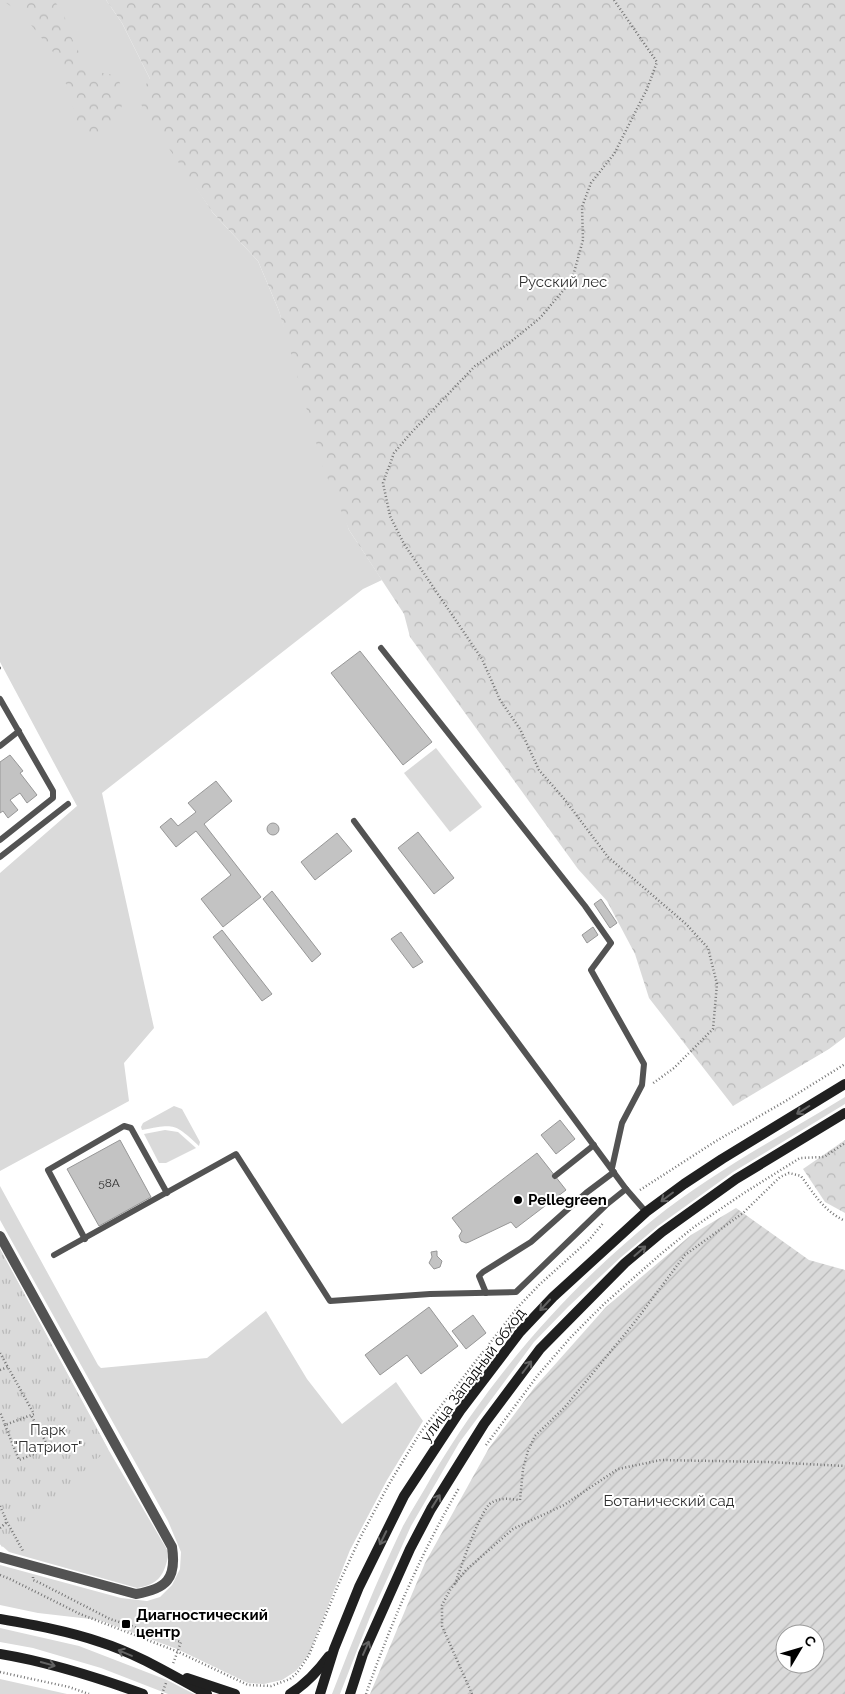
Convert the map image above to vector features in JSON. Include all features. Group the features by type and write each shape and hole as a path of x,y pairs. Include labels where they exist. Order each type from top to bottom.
{"main road":[{"name":"улица Западный обход","path":"320,1694 334,1649 359,1587 404,1496 460,1411 520,1332 553,1296 646,1212 722,1159 845,1084"},
{"path":"350,1694 363,1654 410,1550 431,1509 484,1424 540,1349 619,1270 662,1232 736,1179 845,1113"},
{"path":"0,1619 40,1626 101,1642 147,1662 207,1694"},
{"path":"290,1694 304,1686 334,1649"},
{"path":"0,1654 20,1657 100,1678 143,1694"},
{"path":"169,1674 206,1683 235,1694"}],"street":[{"path":"0,1236 172,1547 174,1562 170,1578 154,1591 136,1594 0,1557"}],"lane":[{"path":"381,648 578,898 611,943 591,970 644,1064 642,1085 622,1123 613,1170 531,1242 483,1272 479,1276 486,1293"},
{"path":"0,699 53,791 52,798 0,840"},
{"path":"0,746 20,731"},
{"path":"0,857 68,804"},
{"path":"354,821 626,1189 646,1212"},
{"path":"85,1239 48,1170 124,1126 131,1128 167,1193"},
{"path":"555,1176 594,1145"},
{"path":"54,1255 236,1154 330,1301 430,1294 516,1292 606,1204 626,1189"}],"path":[{"path":"614,0 657,62 647,89 614,154 591,183 582,207 584,240 572,280 540,318 508,344 475,366 410,434 394,453 383,483 390,516 404,544 482,659 500,700 520,729 539,770 565,800 608,857 686,924 708,948 717,984 713,1029 674,1068 634,1100"},
{"path":"632,1196 716,1141 845,1064"},
{"path":"481,1451 538,1374 571,1337 604,1304 662,1253 694,1227 800,1158 824,1157 845,1143"},
{"path":"455,1584 476,1529 489,1504 503,1498 520,1500 523,1469 535,1436 565,1407 634,1323 685,1255 743,1213 780,1177 789,1173 801,1176 818,1201 834,1216 845,1221"},
{"path":"0,1576 10,1579 80,1614 178,1652 248,1685 271,1686 283,1682 297,1673 309,1655 361,1536 389,1484 420,1433 518,1307 589,1240 607,1219"},
{"path":"0,1353 34,1414 5,1425"},
{"path":"0,1370 8,1367"},
{"path":"0,1412 19,1460 48,1448 31,1415"},
{"path":"472,1694 442,1626 442,1605 466,1570 513,1529 564,1505 618,1469 661,1460 845,1466"},
{"path":"366,1694 402,1600 426,1548 461,1485"},
{"path":"0,1506 26,1555 33,1580 110,1619 182,1642 162,1694"},
{"path":"0,1528 7,1522"},
{"path":"0,1672 69,1687 89,1694"}],"green space":[{"path":"0,0 106,0 122,23 150,79 183,167 213,213 258,261 279,311 349,530 382,580 363,589 102,793 154,1028 124,1063 129,1101 0,1171 0,873 77,806 0,662"},
{"path":"2,0 54,0 64,15 74,44 91,71 115,75 120,83 123,102 117,121 109,126 103,137 93,143 88,141 75,123 72,99 53,52 22,14"},
{"name":"Русский лес","path":"106,0 845,0 845,1037 829,1049 733,1106 649,998 635,954 607,901 578,869 410,637 404,614 349,530 323,467 279,311 258,261 213,213 144,112 138,95 150,79 122,23"},
{"path":"436,748 482,807 450,832 404,773"},
{"path":"845,1097 845,1104 733,1172 658,1226 620,1258 534,1342 459,1443 411,1526 370,1617 340,1694 332,1694 357,1630 406,1520 432,1476 479,1405 531,1338 590,1276 654,1219 723,1170"},
{"path":"174,1106 182,1109 200,1142 199,1146 179,1129 173,1127 142,1130 143,1123"},
{"path":"165,1130 178,1132 196,1148 166,1163 159,1163 144,1134"},
{"path":"845,1140 845,1213 825,1202 803,1169"},
{"path":"0,1186 101,1368 207,1358 266,1311 307,1379 342,1424 396,1382 423,1421 387,1480 350,1550 309,1654 296,1671 282,1680 264,1684 248,1683 177,1649 99,1620 38,1613 0,1605 0,1565 121,1598 147,1601 160,1597 172,1585 180,1569 181,1552 168,1521 0,1220"},
{"name":"Ботанический сад","path":"736,1208 809,1260 845,1270 845,1694 370,1694 425,1563 489,1448 534,1388 606,1307 691,1235"},
{"path":"0,1249 108,1449 169,1553 163,1573 151,1584 137,1588 9,1552 0,1544"},
{"name":"Парк \"Патриот\"","path":"0,1249 108,1449 2,1547 0,1544"},
{"path":"0,1628 79,1646 167,1680 194,1694 168,1694 101,1668 33,1648 0,1642"},
{"path":"0,1679 67,1694 0,1694"}],"building":[{"path":"360,651 432,742 403,765 331,673"},
{"path":"10,755 23,771 20,773 37,795 27,803 20,793 10,800 18,810 8,818 3,811 0,813 0,762"},
{"path":"216,781 232,801 204,824 261,897 223,927 201,899 231,875 196,831 176,847 160,827 171,818 178,826 196,812 188,803"},
{"path":"271,823 275,823 279,829 275,835 271,835 267,831 267,827"},
{"path":"418,832 454,878 434,894 398,848"},
{"path":"337,833 352,851 315,880 301,862"},
{"path":"272,891 321,954 312,962 263,899"},
{"path":"601,899 617,923 610,928 594,904"},
{"path":"593,927 598,935 587,943 582,935"},
{"path":"222,930 272,994 262,1001 213,937"},
{"path":"401,932 423,962 413,968 391,939"},
{"path":"560,1120 575,1139 556,1154 541,1135"},
{"path":"120,1140 151,1197 99,1226 67,1169"},
{"path":"537,1153 566,1190 516,1228 511,1222 469,1242 461,1241 459,1236 462,1231 452,1218"},
{"path":"437,1251 437,1256 442,1261 440,1267 434,1269 429,1263 432,1257 431,1252"},
{"path":"429,1307 458,1346 421,1374 407,1355 380,1375 365,1355"},
{"path":"473,1315 486,1333 466,1349 452,1331"}],"place":[{"name":"Pellegreen","path":"518,1200"},
{"name":"Диагностический центр","path":"126,1624"}]}
